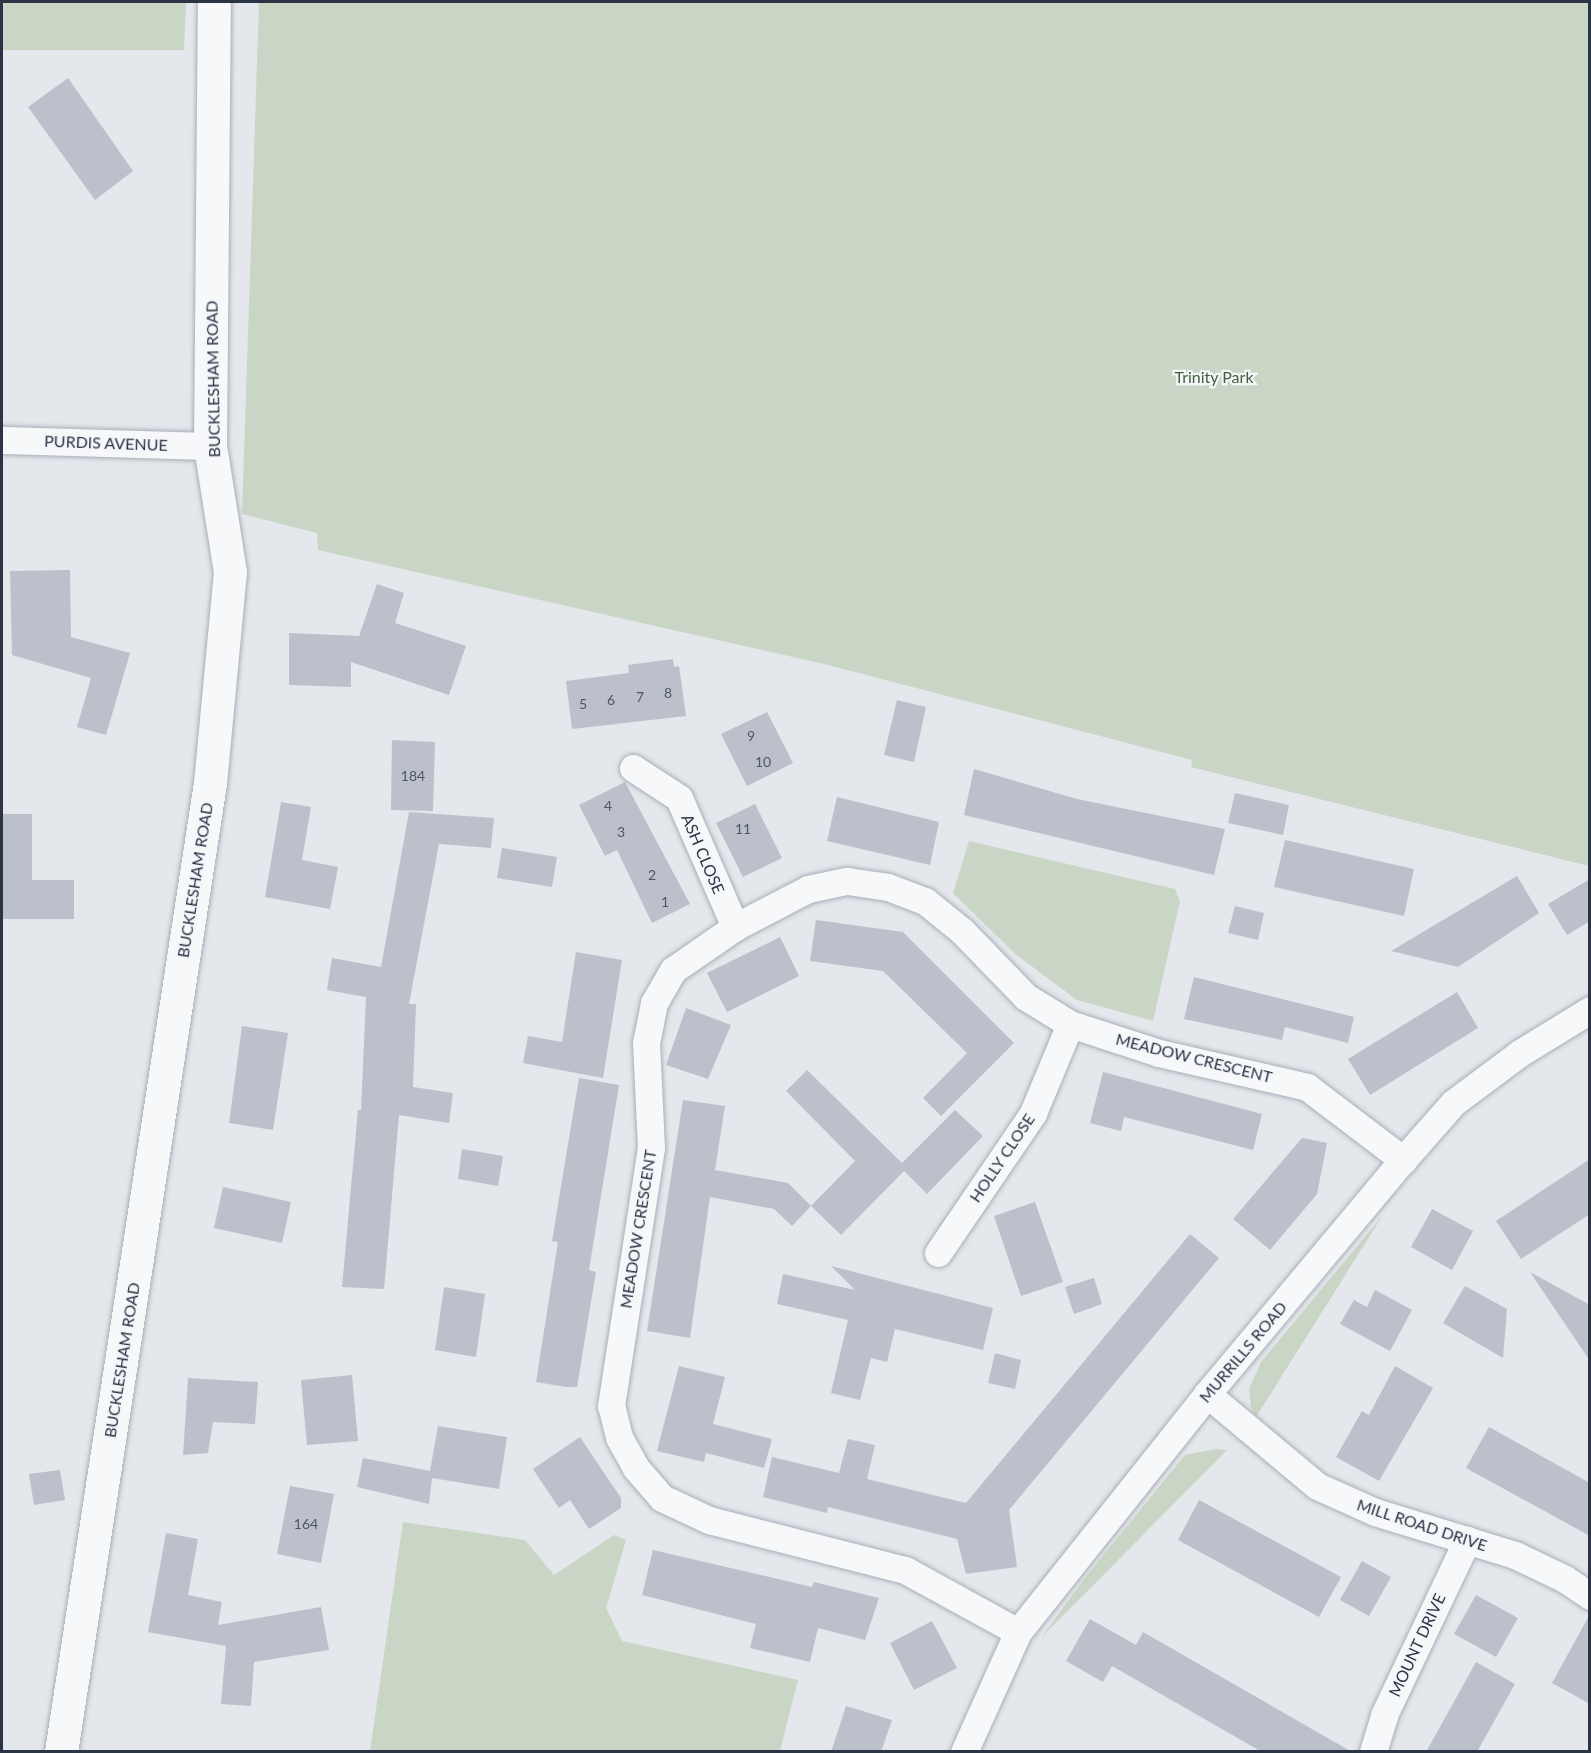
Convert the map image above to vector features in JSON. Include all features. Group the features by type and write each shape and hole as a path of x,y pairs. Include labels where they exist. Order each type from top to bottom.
{"street":[{"name":"BUCKLESHAM ROAD","path":"61,1752 210,783 230,572 210,446 214,2"},
{"name":"PURDIS AVENUE","path":"2,440 210,446"},
{"name":"ASH CLOSE","path":"633,768 679,798 735,927"},
{"name":"MEADOW CRESCENT","path":"1018,1632 905,1570 709,1520 662,1498 636,1468 619,1437 611,1406 651,1148 646,1043 654,1003 673,970 735,927 808,889 847,881 888,887 926,901 962,931 1026,997 1070,1024 1159,1053 1307,1087 1403,1160"},
{"name":"MURRILLS ROAD","path":"964,1752 1018,1632 1207,1394 1403,1160 1454,1103 1520,1053 1590,1010"},
{"name":"HOLLY CLOSE","path":"938,1253 1033,1113 1070,1024"},
{"name":"MILL ROAD DRIVE","path":"1207,1394 1317,1486 1375,1512 1515,1555 1565,1579 1590,1596"},
{"name":"MOUNT DRIVE","path":"1373,1752 1384,1715 1467,1540"}],"green space":[{"path":"2,2 186,2 184,50 2,50"},
{"name":"Trinity Park","path":"259,2 1589,2 1589,866 1191,767 1192,760 824,664 318,550 317,533 242,514"},
{"path":"969,841 1175,889 1180,901 1153,1021 1077,1000 1014,953 953,893"},
{"path":"1383,1215 1256,1417 1251,1408 1249,1389 1261,1362"},
{"path":"1215,1449 1227,1450 1041,1638 1084,1579 1185,1455"},
{"path":"403,1522 525,1540 554,1575 614,1535 626,1540 606,1608 622,1641 798,1680 780,1751 370,1751"}],"building":[{"path":"68,78 133,171 95,200 28,107"},
{"path":"70,570 71,637 130,653 106,735 77,727 91,678 12,655 10,571"},
{"path":"377,584 404,593 395,623 466,646 449,695 351,662 351,687 289,685 289,633 359,636"},
{"path":"673,659 674,667 679,666 686,716 572,729 566,681 629,673 628,665"},
{"path":"897,700 926,707 914,762 884,755"},
{"path":"767,712 793,763 747,786 721,734"},
{"path":"392,740 435,742 433,811 391,810"},
{"path":"974,769 1077,799 1225,829 1214,875 964,815"},
{"path":"625,782 690,904 652,923 617,850 605,856 579,805"},
{"path":"1235,793 1289,805 1283,835 1228,823"},
{"path":"837,797 939,822 930,865 827,841"},
{"path":"281,802 311,807 302,860 338,867 330,909 265,897"},
{"path":"755,804 782,858 743,877 716,823"},
{"path":"409,812 494,818 491,848 439,844 409,1004 416,1004 413,1087 453,1093 449,1123 399,1115 384,1289 342,1287 358,1110 361,1110 366,997 327,990 332,958 381,967"},
{"path":"2,814 32,814 32,880 74,880 74,919 2,919"},
{"path":"1285,840 1414,869 1404,916 1274,887"},
{"path":"502,848 557,857 552,887 497,878"},
{"path":"1517,876 1539,913 1458,967 1391,951"},
{"path":"1590,879 1590,921 1567,935 1548,904"},
{"path":"1235,906 1264,913 1258,940 1228,933"},
{"path":"816,920 903,932 1014,1043 941,1116 923,1098 967,1053 883,971 810,961"},
{"path":"780,937 799,976 727,1012 707,973"},
{"path":"576,952 622,960 603,1078 523,1063 528,1036 562,1042"},
{"path":"1194,977 1354,1017 1348,1043 1285,1027 1282,1040 1184,1019"},
{"path":"1457,992 1478,1028 1370,1095 1348,1059"},
{"path":"686,1008 731,1025 708,1079 666,1065"},
{"path":"242,1026 288,1033 273,1130 229,1123"},
{"path":"807,1070 902,1163 955,1110 983,1136 927,1194 904,1171 841,1235 811,1206 855,1161 786,1091"},
{"path":"1103,1072 1262,1114 1253,1150 1124,1117 1121,1131 1090,1123"},
{"path":"579,1078 619,1085 589,1270 596,1272 577,1387 566,1387 536,1382 558,1242 552,1241"},
{"path":"683,1100 725,1106 715,1170 788,1183 811,1206 792,1226 774,1209 710,1197 690,1338 647,1331"},
{"path":"1302,1138 1327,1143 1317,1194 1270,1250 1233,1219"},
{"path":"462,1149 503,1156 498,1186 458,1179"},
{"path":"1590,1159 1590,1214 1521,1259 1496,1221"},
{"path":"223,1187 291,1202 282,1243 214,1228"},
{"path":"1035,1202 1063,1282 1021,1296 994,1216"},
{"path":"1432,1209 1473,1231 1452,1270 1411,1247"},
{"path":"1190,1234 1219,1258 1009,1510 1017,1567 966,1574 957,1539 828,1507 827,1513 763,1497 772,1457 839,1473 848,1439 875,1445 867,1479 966,1503"},
{"path":"831,1266 993,1308 983,1350 895,1329 887,1362 871,1358 860,1400 831,1393 848,1320 777,1304 783,1274 855,1290"},
{"path":"1530,1272 1590,1305 1590,1361"},
{"path":"1094,1278 1102,1304 1074,1314 1065,1287"},
{"path":"1465,1286 1507,1309 1503,1358 1443,1323"},
{"path":"444,1287 485,1294 476,1357 435,1350"},
{"path":"1375,1290 1412,1310 1390,1351 1340,1324 1354,1300 1367,1307"},
{"path":"995,1353 1021,1360 1015,1389 988,1383"},
{"path":"679,1366 725,1377 713,1424 772,1439 764,1468 706,1453 704,1462 657,1451"},
{"path":"1395,1366 1433,1388 1379,1481 1336,1457 1362,1411 1369,1415"},
{"path":"352,1375 358,1441 307,1445 301,1380"},
{"path":"188,1378 258,1382 255,1424 213,1422 208,1453 183,1455"},
{"path":"438,1426 507,1437 499,1489 432,1478 429,1504 357,1487 363,1458 430,1471"},
{"path":"1489,1427 1590,1483 1590,1536 1466,1468"},
{"path":"580,1437 621,1498 621,1508 589,1529 570,1500 559,1508 533,1469"},
{"path":"60,1470 65,1500 34,1505 29,1474"},
{"path":"290,1486 334,1494 321,1563 277,1554"},
{"path":"1199,1500 1341,1577 1319,1617 1178,1540"},
{"path":"166,1533 198,1539 188,1595 222,1602 218,1625 321,1607 329,1650 254,1662 251,1706 221,1704 226,1646 148,1632"},
{"path":"653,1550 812,1587 814,1582 879,1598 865,1640 818,1628 810,1662 750,1648 756,1624 642,1595"},
{"path":"1362,1561 1391,1577 1369,1616 1340,1600"},
{"path":"1476,1595 1518,1618 1496,1657 1454,1634"},
{"path":"1590,1614 1590,1704 1552,1683"},
{"path":"1090,1619 1136,1645 1143,1632 1352,1752 1262,1752 1112,1666 1103,1682 1066,1661"},
{"path":"932,1621 957,1668 914,1690 890,1643"},
{"path":"1476,1662 1515,1684 1477,1752 1426,1752"},
{"path":"846,1706 892,1720 881,1752 831,1752"}]}
